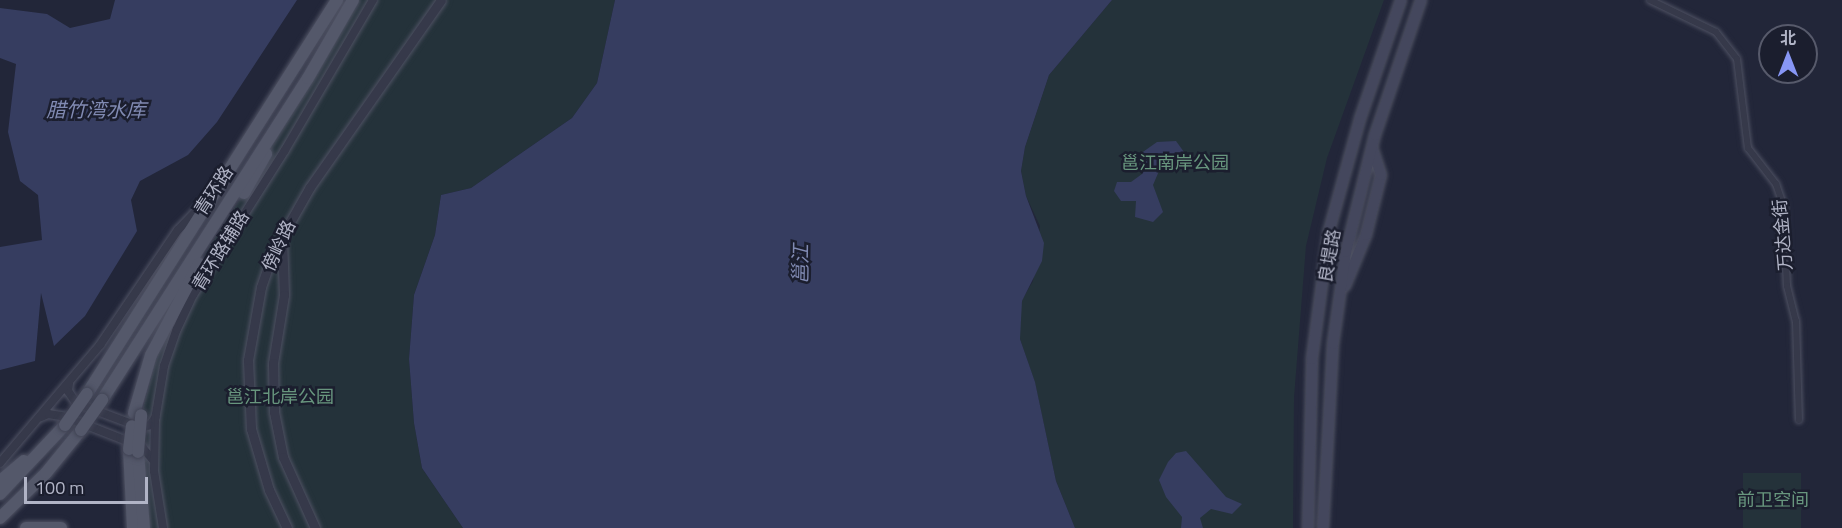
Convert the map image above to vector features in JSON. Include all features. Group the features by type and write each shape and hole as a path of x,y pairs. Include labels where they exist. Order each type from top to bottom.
{"main road":[{"name":"青环路","path":"50,443 87,394 337,0"},
{"name":"青环路","path":"0,518 46,473 102,400 278,125 353,0"},
{"name":"良堤路","path":"1308,528 1312,359 1329,231 1360,119 1401,0"},
{"name":"良堤路","path":"1323,528 1324,458 1346,252 1372,147 1422,0"},
{"path":"133,528 137,414 159,337 208,249 260,168 278,125"},
{"path":"1340,300 1366,235 1381,175 1372,147"},
{"path":"0,481 50,443"},
{"path":"0,494 50,443"},
{"path":"134,450 144,528"},
{"path":"26,528 61,528"}],"street":[{"name":"青环路辅路","path":"163,528 154,461 155,417 164,366 186,309 373,0"},
{"name":"傍岭路","path":"287,528 257,456 248,395 252,322 261,287 284,232 310,187 441,0"},
{"name":"万达金街","path":"1650,0 1716,32 1737,59 1748,148 1776,184 1783,204 1787,286 1796,321 1799,420"},
{"name":"青环路辅路","path":"0,463 126,311 178,230 214,192"},
{"path":"284,232 280,257 284,295 273,363 274,412 283,457 315,528"},
{"path":"69,382 68,392 76,403 142,428 150,425 155,417"},
{"path":"40,417 48,414 66,417 142,447 154,461"}],"green space":[{"name":"邕江北岸公园","path":"353,0 615,0 597,83 572,118 471,188 441,195 435,235 414,295 409,359 414,423 422,468 463,528 144,528 141,415 158,352 208,249 260,168 278,125"},
{"name":"邕江南岸公园","path":"1112,0 1384,0 1327,158 1306,246 1294,398 1293,528 1075,528 1056,481 1035,383 1020,339 1018,317 1022,300 1033,281 1040,226 1026,196 1021,171 1025,147 1049,75"},
{"name":"前卫空间","path":"1743,473 1801,473 1801,528 1743,528"}],"water":[{"name":"腊竹湾水库","path":"115,0 297,0 217,122 188,155 140,181 131,200 137,231 85,316 54,346 41,293 35,361 0,370 0,247 42,240 38,195 20,181 8,132 16,64 0,58 0,8 47,14 70,28 110,19"},
{"name":"邕江","path":"615,0 1112,0 1049,75 1025,147 1021,171 1026,196 1044,243 1042,261 1022,301 1020,339 1035,382 1056,481 1075,528 463,528 422,468 414,423 409,359 414,295 435,235 441,195 471,188 572,118 597,83"},
{"path":"1176,141 1184,152 1178,166 1159,171 1153,185 1163,212 1153,222 1135,217 1136,201 1121,201 1114,191 1117,182 1131,182 1142,174 1145,162 1140,154 1157,142"},
{"path":"1186,451 1226,497 1242,504 1232,514 1211,509 1200,518 1203,528 1181,528 1182,517 1166,497 1159,480 1168,462 1176,453"}]}
